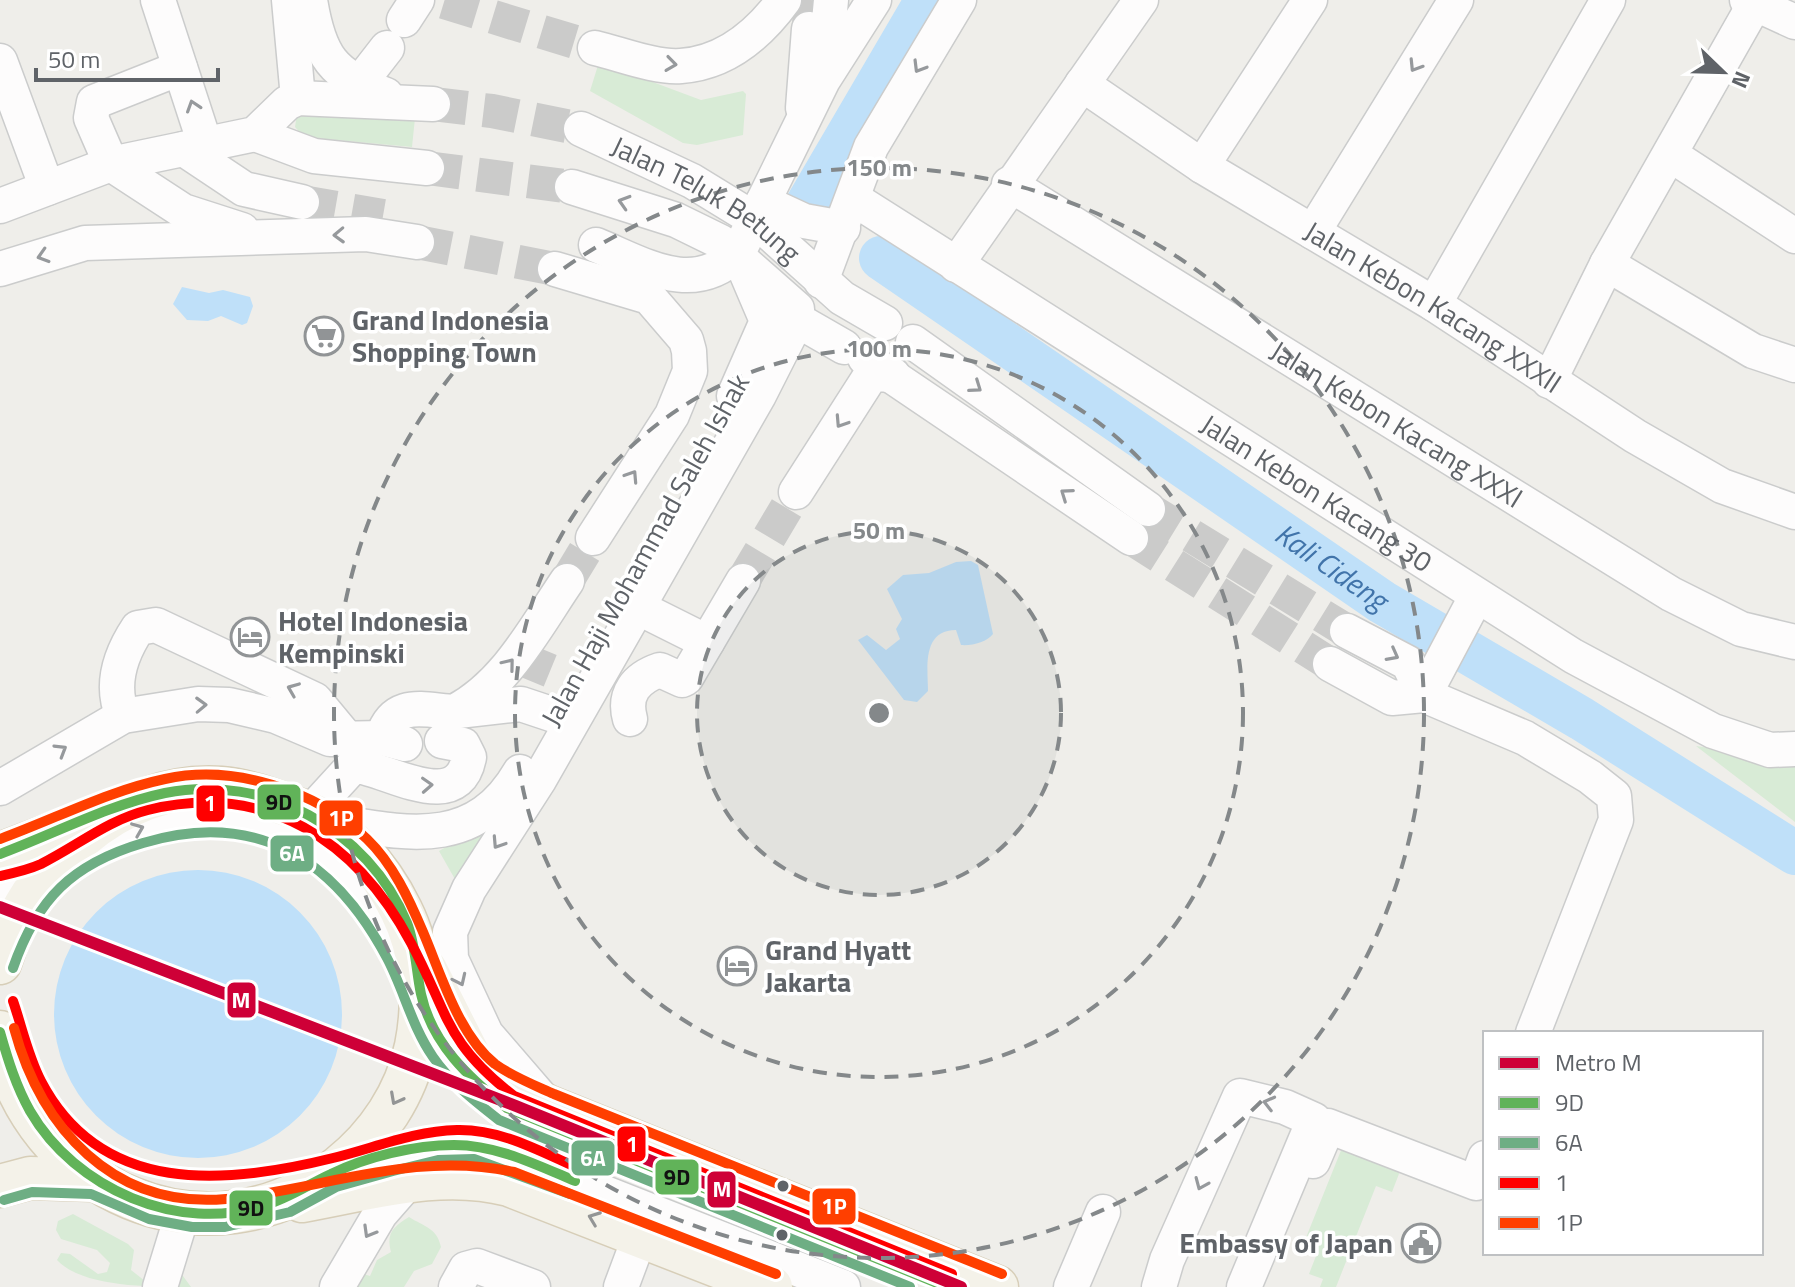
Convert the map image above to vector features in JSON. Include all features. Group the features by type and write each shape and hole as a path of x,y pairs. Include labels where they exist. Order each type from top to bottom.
{"main road":[{"path":"0,854 166,793 220,788 262,796 316,817 365,855 381,875 406,919 414,943 472,1061 490,1078 549,1107 997,1287"},
{"path":"0,963 9,932 24,903 78,841 115,811"},
{"path":"253,1209 301,1192 331,1174 354,1155 391,1110 414,1055 422,997 414,943"},
{"path":"0,1034 18,1093 40,1129 94,1180 134,1200 183,1212 223,1213 408,1182 477,1177 509,1185 771,1287"},
{"path":"0,1186 39,1177 94,1180"}],"street":[{"path":"158,0 180,68 195,146 235,184 302,202"},
{"path":"289,0 298,98"},
{"path":"0,206 111,164 255,134 298,98 421,104 359,84 332,65 326,56 310,0"},
{"path":"595,48 680,66 703,62 726,54 747,40 766,24 784,0"},
{"path":"823,80 831,0"},
{"path":"596,245 680,277 726,265 738,253 823,80 874,0"},
{"path":"826,270 871,147 959,0"},
{"path":"956,265 1009,184 1141,0"},
{"path":"1202,166 1310,0"},
{"path":"1313,232 1456,0"},
{"path":"1434,304 1608,0"},
{"path":"1549,381 1607,264 1671,155 1750,2 1795,22"},
{"path":"359,84 418,14"},
{"path":"802,124 809,29"},
{"path":"0,61 47,188"},
{"path":"180,68 94,102 91,118 111,164 175,206 264,237"},
{"name":"Jalan Kebon Kacang XXXII","path":"1082,84 1202,166 1434,304 1549,381 1722,486 1795,512"},
{"name":"Jalan Teluk Betung","path":"581,129 758,210 891,327 1148,509"},
{"path":"255,134 314,156 427,168"},
{"path":"1671,155 1795,236"},
{"name":"Jalan Kebon Kacang XXXI","path":"1009,184 1671,594 1741,629 1795,642"},
{"name":"Jalan Teluk Betung","path":"572,187 676,220 738,253 797,309 797,320"},
{"path":"758,210 804,221 848,213"},
{"name":"Jalan Kebon Kacang 30","path":"848,213 956,265 1469,609 1573,656 1713,731 1770,750 1795,749"},
{"path":"0,269 85,243 418,232 383,216"},
{"name":"Jalan Haji Mohammad Saleh Ishak","path":"316,817 417,834 460,827 481,817 503,798 575,722 766,325 766,316 738,253"},
{"path":"1607,264 1753,351 1795,365"},
{"path":"555,269 640,293 658,303 686,340 689,351 690,371 593,538"},
{"path":"797,320 867,360 1131,538"},
{"name":"Jalan Haji Mohammad Saleh Ishak","path":"549,1107 486,1034 456,973 449,945 450,932 469,889 575,722 759,395 797,320"},
{"path":"796,492 874,374 867,360"},
{"path":"448,726 542,631 567,581"},
{"path":"614,648 684,680 743,581"},
{"path":"637,607 707,642"},
{"path":"1330,664 1392,698 1431,682 1469,609"},
{"path":"123,716 115,686 130,639 138,628 156,625 305,694 327,712 379,741"},
{"path":"1347,631 1408,663 1431,682 1590,777 1614,796 1616,820 1534,1031"},
{"path":"630,719 627,709 632,688 648,674 660,670"},
{"path":"448,726 525,692 575,722"},
{"path":"0,788 123,716 198,704 229,705 276,716 330,739 379,741"},
{"path":"316,817 353,766 369,767 400,782 421,787 452,781 464,769 469,757 448,726 424,707 410,709 391,721 379,741"},
{"path":"0,891 45,878 102,843 151,824 205,815 258,822 291,834 333,859 366,896 386,926 445,1049 473,1081 507,1108 947,1287"},
{"path":"0,840 71,827"},
{"path":"0,1034 45,1115 76,1148 115,1173 159,1189 204,1194 331,1174 436,1146 491,1148 843,1287"},
{"path":"1159,1287 1167,1260 1240,1096 1285,1107 1314,1120 1244,1287"},
{"path":"1260,1287 1328,1126 1476,1183 1483,1164"},
{"path":"337,1287 380,1214 408,1182"},
{"path":"160,1287 183,1212"},
{"path":"1071,1287 1103,1212"},
{"path":"621,1287 640,1236"},
{"path":"456,1287 466,1269 477,1266 533,1287"}],"green space":[{"path":"599,62 701,100 743,91 746,94 743,135 697,145 683,143 590,91"},
{"path":"297,114 415,118 412,147 304,137 295,127"},
{"path":"1696,746 1795,760 1795,822"},
{"path":"495,819 456,881 439,851"},
{"path":"1344,1143 1402,1166 1392,1192 1376,1186 1336,1287 1320,1287 1323,1279 1309,1274 1316,1256 1301,1250"},
{"path":"73,1214 128,1244 134,1250 131,1270 145,1281 174,1274 183,1276 191,1287 117,1284 82,1276 68,1269 57,1260 61,1253 70,1254 98,1274 107,1272 110,1263 97,1250 61,1239 56,1230 58,1221"},
{"path":"409,1217 437,1236 441,1247 432,1264 414,1271 404,1287 331,1287 360,1273 370,1276 377,1260 391,1252 389,1240 392,1231"}],"water":[{"path":"182,287 209,293 223,290 250,297 253,306 247,323 242,325 221,316 208,321 187,320 173,304"},
{"path":"971,561 978,565 993,634 983,641 965,645 961,645 956,630 937,637 929,653 928,691 917,702 904,700 858,640 867,635 886,650 900,639 896,629 902,619 887,589 903,575 929,573 956,562"},
{"path":"198,870 226,873 253,881 278,894 300,912 318,934 331,959 339,986 342,1014 339,1042 331,1069 318,1094 300,1116 278,1134 253,1147 226,1155 198,1158 170,1155 143,1147 118,1134 96,1116 78,1094 65,1069 57,1042 54,1014 57,986 65,959 78,934 96,912 118,894 143,881 170,873"}],"waterway":[{"path":"807,205 927,0"},
{"name":"Kali Cideng","path":"881,258 1382,602 1582,719 1795,853"}],"tunnel":[{"path":"809,29 810,0"},
{"path":"444,2 595,48"},
{"path":"433,104 492,111 581,129"},
{"path":"427,168 572,187"},
{"path":"302,202 383,216"},
{"path":"417,242 555,269"},
{"path":"743,581 796,492"},
{"path":"1148,509 1347,631"},
{"path":"567,581 593,538"},
{"path":"1131,538 1330,664"},
{"path":"528,680 542,646"}],"metro line":[{"name":"M","path":"0,907 516,1106 961,1287"}],"transit line":[{"name":"1P","path":"0,839 102,798 144,784 191,775 246,778 299,795 347,822 385,859 412,907 461,1020 471,1037 495,1064 554,1094 1002,1274"},
{"name":"9D","path":"0,854 102,812 165,793 203,789 240,792 275,801 309,815 340,835 367,860 390,890 410,932 421,994 434,1029 466,1072 507,1108 947,1287"},
{"name":"1","path":"0,876 41,864 106,827 148,810 191,803 232,804 269,812 304,827 335,848 364,875 411,943 461,1043 491,1077 514,1096 952,1274"},
{"name":"6A","path":"13,968 33,922 46,904 60,888 96,862 143,843 183,834 221,833 255,838 287,850 316,869 342,893 366,923 387,958 419,1033 433,1057 455,1083 499,1120 910,1287"},
{"name":"1","path":"13,1001 36,1071 66,1118 97,1145 131,1163 169,1173 209,1176 250,1174 333,1158 410,1137 457,1130 504,1137 578,1168"},
{"name":"1P","path":"14,1028 26,1064 63,1129 88,1155 116,1176 149,1191 186,1199 226,1199 405,1168 477,1166 514,1172 776,1274"},
{"name":"9D","path":"0,1032 21,1092 49,1139 101,1183 165,1209 198,1214 232,1212 265,1205 359,1162 391,1153 439,1146 486,1148 575,1181"},
{"name":"6A","path":"4,1200 32,1192 91,1194 149,1219 192,1227 225,1227 290,1212 336,1187 393,1171 438,1160 474,1159 570,1194"}],"place":[{"name":"Grand Indonesia Shopping Town","path":"324,336"},
{"name":"Hotel Indonesia Kempinski","path":"250,637"},
{"name":"Grand Hyatt Jakarta","path":"737,966"},
{"name":"Embassy of Japan","path":"1421,1243"}]}
